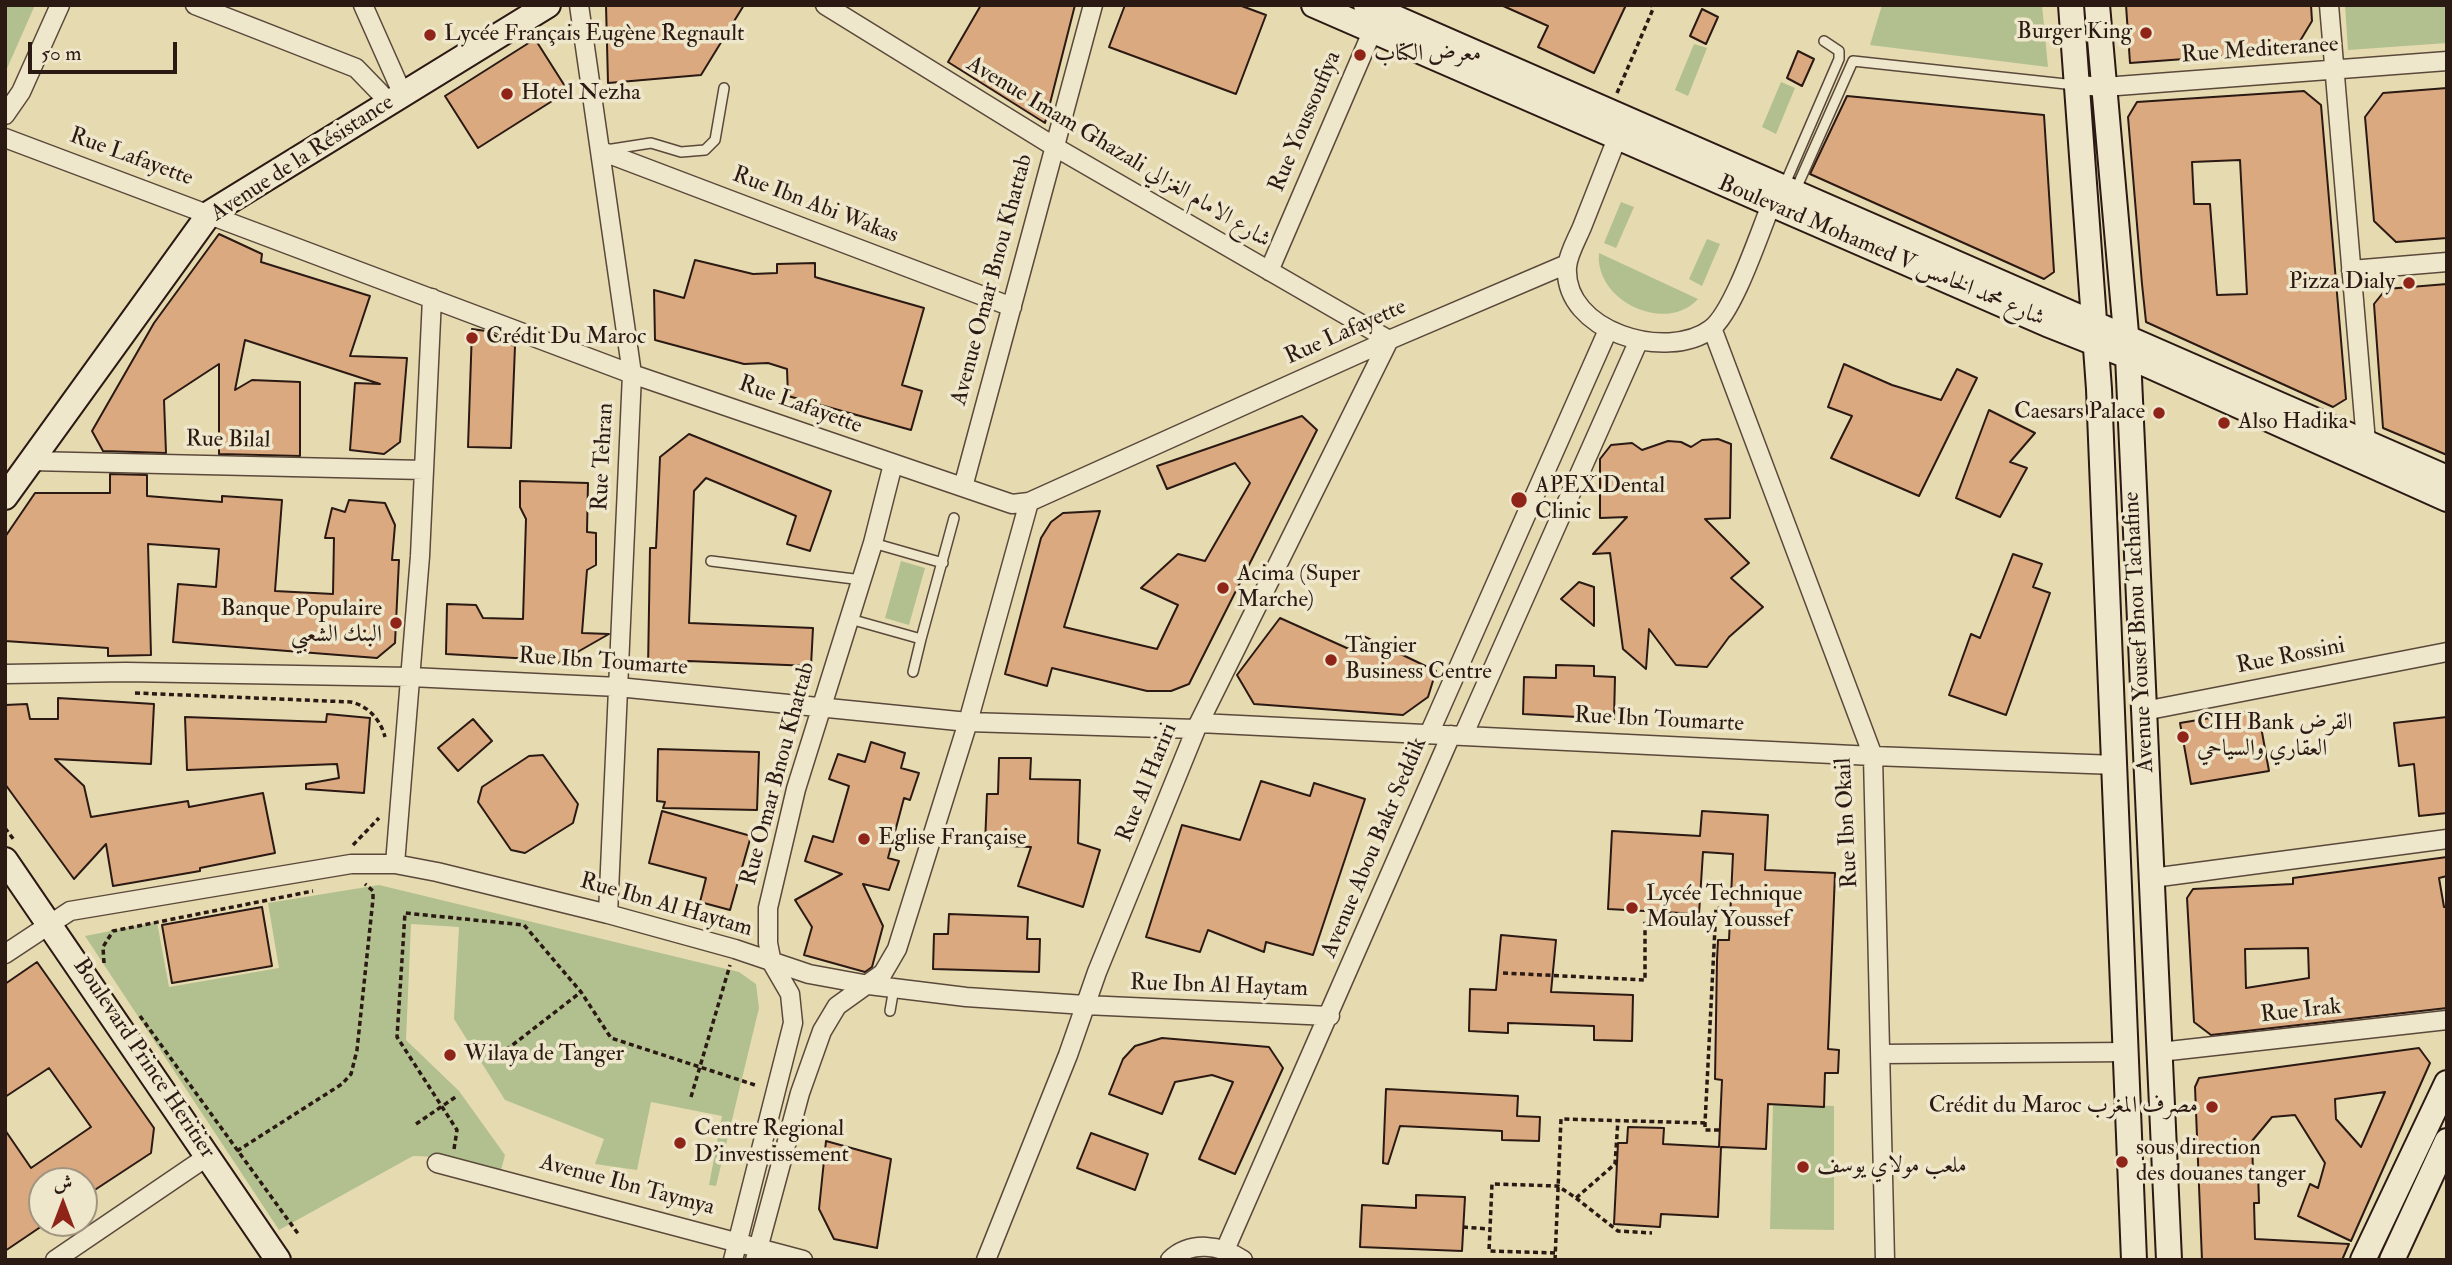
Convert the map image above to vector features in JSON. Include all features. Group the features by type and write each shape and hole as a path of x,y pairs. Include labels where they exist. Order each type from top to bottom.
{"main road":[{"name":"Avenue de la Résistance","path":"5,497 210,214 548,5"},
{"name":"Boulevard Mohamed V شارع محمد الخامس","path":"1314,5 1370,12 1619,118 1783,195 2095,333 2366,442 2447,478"},
{"name":"Avenue Yousef Bnou Tachafine","path":"2071,5 2095,333 2116,765 2134,1260"},
{"name":"Avenue Yousef Bnou Tachafine","path":"2097,5 2127,346 2169,1260"},
{"name":"Boulevard Mohamed V شارع محمد الخامس","path":"2127,346 2447,499"},
{"name":"Boulevard Prince Heritier","path":"13,855 51,924 278,1260"},
{"path":"2362,1260 2447,1083"},
{"path":"2392,1260 2447,1141"}],"street":[{"path":"5,115 21,92 60,5"},
{"path":"195,5 356,68 396,98"},
{"path":"363,5 396,98"},
{"name":"Rue Tehran","path":"579,5 632,374 608,914"},
{"name":"Avenue Imam Ghazali شارع الامام الغزالي","path":"825,5 1055,146 1390,340"},
{"name":"Avenue Omar Bnou Khattab","path":"963,487 1093,5"},
{"path":"2329,5 2366,442"},
{"name":"Rue Youssoufiya","path":"1269,271 1370,12"},
{"name":"Rue Mediteranee","path":"2077,85 2104,87 2447,61"},
{"path":"1619,118 1567,264 1576,297 1594,321 1608,330 1639,340 1686,340 1712,328 1725,314 1783,195"},
{"name":"Rue Lafayette","path":"5,138 632,374 1012,504 1029,502 1390,340 1567,264"},
{"name":"Rue Ibn Abi Wakas","path":"601,151 1012,307"},
{"path":"2351,270 2447,262"},
{"path":"395,864 411,677 432,298"},
{"name":"Rue Ibn Okail","path":"1712,328 1873,756 1885,1260"},
{"path":"1429,734 1608,330"},
{"name":"Rue Al Hariri","path":"986,1260 1198,726 1390,340"},
{"name":"Avenue Abou Bakr Seddik","path":"1224,1250 1639,340"},
{"name":"Rue Bilal","path":"30,461 424,470"},
{"name":"Rue Omar Bnou Khattab","path":"733,1260 790,1045 794,1007 785,982 772,963 768,943 768,908 796,789 862,580 893,464"},
{"path":"757,1253 800,1093 822,1031 837,1006 869,985 891,963 897,949 968,722 1029,502"},
{"name":"Rue Rossini","path":"2144,711 2447,652"},
{"name":"Rue Ibn Toumarte","path":"5,674 125,672 411,677 618,687 821,705 968,722 1429,734 2116,765"},
{"path":"2152,878 2447,839"},
{"name":"Rue Ibn Al Haytam","path":"5,954 70,911 351,864 395,864 608,914 735,949 772,963 869,985 1085,1005 1329,1016"},
{"name":"Rue Irak","path":"2160,1052 2447,1020"},
{"path":"1881,1054 2127,1052"},
{"path":"55,1260 208,1156"},
{"name":"Avenue Ibn Taymya","path":"444,1164 738,1241 757,1253 803,1260"},
{"path":"1170,1260 1192,1248 1210,1246 1243,1260"}],"lane":[{"path":"1783,195 1839,59 1839,51 1824,41"},
{"path":"1783,195 1853,61 2077,85"},
{"path":"601,151 651,143 681,152 705,150 715,140 724,88"},
{"path":"913,672 954,518"},
{"path":"873,543 943,563"},
{"path":"711,561 862,580"},
{"path":"850,619 921,639"},
{"path":"890,1011 894,988"}],"path":[{"path":"1619,118 1654,9 1652,5"},
{"path":"130,692 352,702 367,708 382,727 386,743"},
{"path":"349,848 373,827 381,810"},
{"path":"5,828 13,855"},
{"path":"237,1151 342,1084 351,1074 357,1050 373,898 370,886 362,882"},
{"path":"106,967 103,947 113,931 326,889"},
{"path":"1719,1130 1705,1130 1705,1123 1716,908 1730,909"},
{"path":"444,1164 457,1130 397,1037 405,914 524,925 581,992 611,1038 777,1092"},
{"path":"1503,973 1645,980 1645,920 1716,922"},
{"path":"691,1097 735,949"},
{"path":"506,1050 581,992"},
{"path":"136,1010 299,1235"},
{"path":"416,1124 457,1096"},
{"path":"1555,1260 1561,1119 1705,1123"},
{"path":"1576,1198 1615,1164 1618,1121"},
{"path":"1555,1253 1489,1251 1492,1184 1558,1186 1618,1231 1652,1233"},
{"path":"1463,1227 1490,1229"}],"green space":[{"path":"5,5 35,5 5,73"},
{"path":"1882,5 2042,5 2048,67 1870,45"},
{"path":"2345,5 2447,5 2447,43 2348,50"},
{"path":"1694,44 1707,48 1688,96 1675,90"},
{"path":"1781,82 1795,88 1776,134 1762,127"},
{"path":"1621,202 1634,207 1616,248 1604,243"},
{"path":"1707,239 1720,244 1702,286 1689,279"},
{"path":"1599,253 1698,299 1684,309 1668,314 1651,313 1634,307 1619,298 1608,285 1600,270"},
{"path":"901,561 925,568 909,625 885,618"},
{"path":"379,885 739,972 756,984 759,1008 716,1186 709,1185 722,1116 651,1102 637,1170 595,1164 604,1139 505,1100 454,1019 459,927 411,924 406,1040 459,1091 505,1155 500,1174 442,1157 413,1156 279,1230 85,936 157,922 169,987 279,968 268,903"},
{"name":"ملعب مولاي يوسف","path":"1773,1104 1834,1106 1834,1230 1770,1229"}],"building":[{"path":"606,5 744,5 701,75 608,83"},
{"path":"981,5 1075,5 1045,123 948,62"},
{"path":"1125,5 1239,5 1266,15 1236,94 1109,47"},
{"path":"1501,5 1626,5 1594,73 1538,47 1548,26"},
{"path":"2126,5 2311,5 2312,21 2294,51 2130,63"},
{"path":"1702,9 1718,17 1706,44 1690,36"},
{"name":"Hotel Nezha","path":"535,39 568,91 478,148 445,96"},
{"path":"1798,51 1814,59 1802,86 1787,78"},
{"path":"2447,88 2447,238 2396,242 2374,221 2365,117 2383,93"},
{"path":"2304,91 2321,105 2346,399 2333,407 2146,322 2128,117 2137,102","holes":["2240,160 2247,294 2217,295 2210,204 2194,204 2192,162"]},
{"path":"1847,96 2044,115 2054,272 2044,279 1810,174"},
{"path":"219,234 262,254 261,262 370,296 350,356 407,358 400,442 384,454 350,450 355,383 380,384 245,340 235,390 252,380 300,382 300,456 219,454 219,364 164,400 166,453 103,451 92,431 154,323"},
{"path":"695,260 753,274 777,273 777,264 815,263 815,277 924,308 902,385 922,391 911,430 788,396 787,369 768,363 744,364 655,340 654,290 684,298"},
{"path":"2447,284 2447,455 2383,428 2374,304 2386,289"},
{"path":"472,329 486,331 515,346 511,448 468,447"},
{"path":"1844,364 1892,385 1941,400 1957,369 1977,378 1919,496 1831,458 1852,416 1828,407"},
{"path":"1989,410 2035,433 2010,462 2027,468 2000,517 1956,498"},
{"path":"1302,416 1317,430 1189,684 1171,691 1147,691 1052,668 1047,686 1005,674 1041,538 1051,522 1063,513 1100,511 1064,627 1157,649 1178,605 1141,588 1178,554 1205,561 1250,483 1235,463 1167,489 1157,466"},
{"path":"689,434 831,491 810,551 787,544 796,516 706,478 694,491 689,623 813,628 811,666 688,661 688,669 648,669 650,548 656,548 660,457"},
{"path":"1718,439 1731,444 1730,518 1705,519 1749,563 1731,578 1763,607 1729,637 1707,667 1676,665 1649,629 1646,669 1623,649 1610,553 1593,554 1627,517 1600,518 1600,459 1611,445 1632,443 1642,450 1668,441 1681,442 1691,447 1702,440"},
{"path":"110,474 147,475 147,496 222,502 222,496 282,500 275,591 333,594 334,538 325,538 332,508 345,512 349,500 385,503 395,525 392,560 399,560 395,643 377,658 173,642 178,584 216,587 219,549 148,544 151,655 108,656 108,648 5,641 5,537 35,493 110,493"},
{"path":"520,481 588,483 587,532 596,533 596,565 587,570 582,633 609,634 553,666 549,660 446,654 447,604 476,605 483,618 523,619 526,519 520,507"},
{"path":"2013,554 2042,564 2033,587 2050,593 2006,715 1949,695 1971,634 1980,638"},
{"path":"1579,582 1594,587 1594,626 1561,599"},
{"name":"Tangier Business Centre","path":"1280,618 1349,649 1361,635 1436,671 1428,697 1403,715 1254,704 1237,675"},
{"path":"1556,665 1594,666 1594,676 1615,677 1614,719 1523,714 1524,677 1556,678"},
{"path":"58,698 154,704 151,764 55,759 84,786 91,817 188,801 189,807 263,793 275,853 200,868 200,871 113,886 106,844 74,879 5,784 5,705 27,704 30,719 58,719"},
{"path":"2258,710 2269,771 2191,784 2180,723"},
{"path":"327,714 370,718 364,793 306,789 306,784 339,778 337,764 187,770 185,717 326,722"},
{"path":"2447,717 2447,813 2419,816 2414,764 2399,766 2394,723"},
{"path":"473,719 492,741 458,771 438,748"},
{"name":"Eglise Française","path":"871,742 905,753 901,768 919,773 910,800 904,798 888,858 899,861 889,890 863,884 883,926 872,967 865,972 804,955 812,927 795,900 842,874 805,861 813,836 833,842 849,786 829,779 838,754 865,762"},
{"path":"658,749 759,752 757,810 663,808 665,802 657,801"},
{"path":"543,755 578,804 573,823 525,853 511,850 478,802 482,787 529,756"},
{"path":"999,758 1031,758 1030,779 1080,780 1078,843 1100,850 1083,907 1018,886 1031,847 985,845 987,794 998,794"},
{"path":"1261,781 1310,796 1314,783 1365,799 1313,955 1266,942 1264,952 1208,930 1200,952 1146,937 1182,825 1240,840"},
{"path":"662,811 751,836 730,910 700,902 706,878 649,863"},
{"path":"1702,811 1768,815 1765,870 1835,873 1828,1049 1839,1050 1838,1073 1825,1073 1824,1107 1768,1104 1766,1149 1721,1147 1718,1217 1661,1214 1660,1227 1614,1224 1618,1143 1627,1143 1628,1127 1664,1128 1663,1144 1719,1147 1722,1080 1715,1079 1717,960 1718,940 1729,940 1733,854 1703,852 1699,914 1608,909 1612,831 1700,836"},
{"path":"2447,857 2447,876 2439,878 2444,907 2447,907 2447,1008 2211,1035 2194,1022 2187,898 2193,889 2293,884 2293,878","holes":["2308,948 2309,978 2246,988 2245,949"]},
{"path":"262,907 272,966 172,983 162,925"},
{"path":"949,914 1028,917 1027,939 1040,939 1039,972 933,969 934,934 948,934"},
{"path":"1501,935 1556,940 1551,992 1633,995 1632,1041 1594,1040 1594,1026 1508,1023 1508,1033 1469,1031 1470,989 1496,990"},
{"path":"37,962 154,1128 151,1153 98,1188 98,1167 32,1167 91,1127 49,1068 5,1097 5,984"},
{"path":"1162,1038 1269,1047 1283,1068 1235,1174 1199,1159 1233,1082 1212,1075 1175,1082 1162,1114 1109,1094 1123,1059 1135,1046"},
{"path":"2419,1048 2430,1063 2351,1241 2298,1216 2310,1184 2318,1188 2325,1163 2295,1115 2272,1117 2252,1141 2253,1172 2258,1171 2259,1203 2254,1203 2255,1239 2349,1244 2342,1260 2202,1260 2195,1087 2199,1078","holes":["2385,1092 2361,1147 2336,1119 2335,1099"]},
{"path":"1386,1089 1518,1096 1517,1116 1540,1117 1539,1141 1502,1140 1502,1131 1400,1126 1388,1164 1383,1163"},
{"path":"5,1130 30,1167 28,1167 28,1235 5,1251"},
{"path":"1091,1133 1148,1154 1135,1190 1077,1168"},
{"path":"826,1141 891,1159 877,1248 834,1239 819,1209"},
{"path":"1416,1195 1465,1197 1462,1251 1360,1247 1362,1205 1416,1208"}],"place":[{"name":"Burger King","path":"2146,33"},
{"name":"Lycée Français Eugène Regnault","path":"430,35"},
{"name":"معرض الكتاب","path":"1360,55"},
{"name":"Hotel Nezha","path":"507,94"},
{"name":"Pizza Dialy","path":"2409,283"},
{"name":"Crédit Du Maroc","path":"472,338"},
{"name":"Caesars Palace","path":"2159,413"},
{"name":"Also Hadika","path":"2224,423"},
{"name":"APEX Dental Clinic","path":"1519,500"},
{"name":"Acima (Super Marche)","path":"1223,588"},
{"name":"Banque Populaire البنك الشعبي","path":"396,623"},
{"name":"Tangier Business Centre","path":"1331,660"},
{"name":"CIH Bank القرض العقاري والسياحي","path":"2183,737"},
{"name":"Eglise Française","path":"864,839"},
{"name":"Lycée Technique Moulay Youssef","path":"1632,908"},
{"name":"Wilaya de Tanger","path":"450,1055"},
{"name":"Crédit du Maroc مصرف المغرب","path":"2212,1107"},
{"name":"Centre Regional D'investissement","path":"680,1143"},
{"name":"sous direction des douanes tanger","path":"2122,1162"},
{"name":"ملعب مولاي يوسف","path":"1803,1167"}]}
